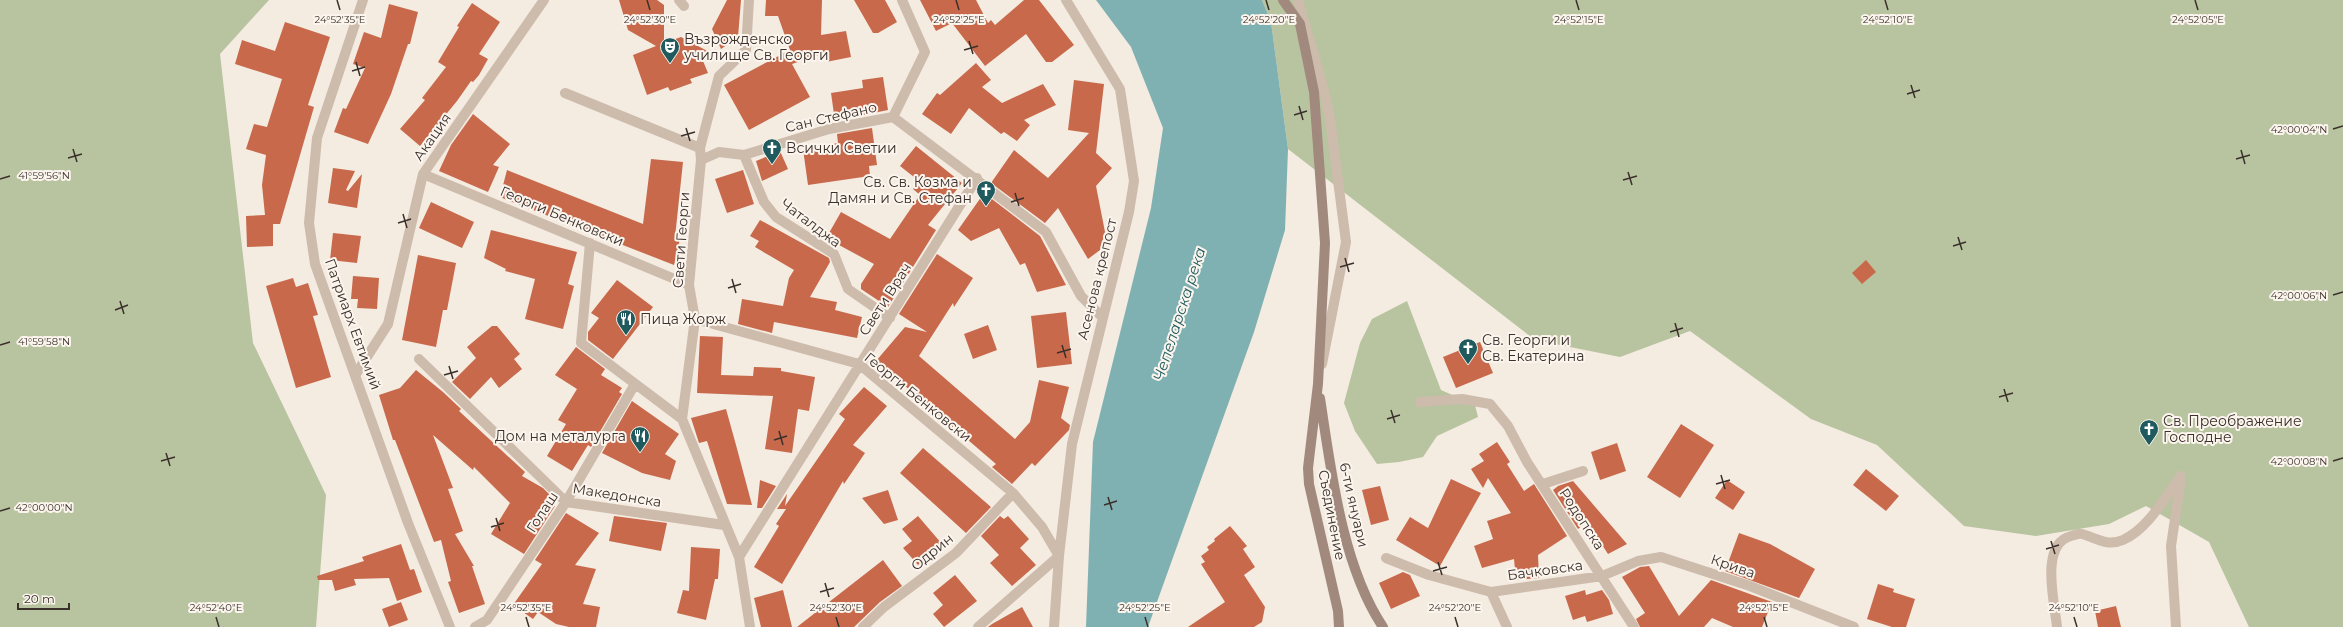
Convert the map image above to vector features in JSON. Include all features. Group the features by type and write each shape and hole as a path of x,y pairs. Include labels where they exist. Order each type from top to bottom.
{"main road":[{"path":"1283,0 1300,24 1314,92 1325,242 1318,384"},
{"name":"Съединение","path":"1318,384 1308,468 1309,484 1338,611 1339,627"},
{"name":"6-ти януари","path":"1318,384 1332,482 1341,516 1362,588 1370,608 1383,627"}],"street":[{"name":"Патриарх Евтимий","path":"363,0 317,138 309,223 315,264 356,374 408,523 450,627"},
{"name":"Акация","path":"356,374 388,324 424,174 544,0"},
{"name":"Свети Георги","path":"749,0 746,50 718,76 700,148 702,160 689,285 695,319 682,419 724,525 739,557 750,627"},
{"path":"894,117 925,52 902,0"},
{"name":"Асенова крепост","path":"1054,627 1059,556 1072,444 1129,212 1134,181 1120,89 1066,0"},
{"path":"1298,0 1327,105 1346,242 1318,384"},
{"path":"565,93 700,148"},
{"name":"Сан Стефано","path":"702,160 719,152 744,155 829,129 894,117 977,178 1046,232 1081,296 1102,317"},
{"name":"Чаталджа","path":"744,155 764,202 776,217 834,254 848,289 890,318"},
{"name":"Георги Бенковски","path":"424,174 689,285"},
{"name":"Свети Врач","path":"739,557 977,178"},
{"path":"590,243 581,342 682,419"},
{"name":"Георги Бенковски","path":"695,319 860,364 1013,493 1042,527 1059,556"},
{"name":"Македонска","path":"419,360 566,502 724,525"},
{"name":"Голаш","path":"475,627 487,620 566,502 635,384"},
{"name":"Родопска","path":"1420,402 1462,399 1490,404 1508,426 1527,462 1543,484 1634,627"},
{"path":"1543,484 1583,471"},
{"path":"2057,627 2051,570 2054,549 2066,537 2080,533 2104,543 2122,541 2141,528 2181,476 2171,546 2176,627"},
{"name":"Одрин","path":"863,627 884,607 956,553 1013,493"},
{"path":"978,627 1059,556"},
{"name":"Крива","path":"1602,576 1638,561 1661,556 1750,586 1854,627"},
{"name":"Бачковска","path":"1386,558 1430,575 1491,592 1602,576"},
{"name":"Бачковска","path":"1491,592 1507,627"}],"green space":[{"path":"0,0 269,0 220,54 253,343 326,495 316,627 0,627"},
{"path":"1262,0 2343,0 2343,627 2249,627 2209,542 2146,506 2109,524 2036,536 1964,526 1877,445 1811,419 1690,331 1620,357 1535,340 1288,149 1271,22"},
{"path":"1407,301 1441,390 1475,405 1478,417 1437,436 1423,457 1399,462 1377,464 1355,431 1344,403 1360,343 1372,319"}],"water":[{"name":"Чепеларска река","path":"1096,0 1262,0 1271,22 1288,149 1285,230 1254,332 1148,627 1086,627 1093,442 1151,208 1163,128 1131,47"}],"building":[{"name":"Възрожденско училище Св. Георги","path":"619,0 657,0 664,5 664,43 681,37 713,54 703,61 708,73 690,79 692,83 670,91 668,87 647,95 633,55 656,46 628,30"},
{"path":"727,0 741,0 738,37 721,49 712,29"},
{"path":"766,0 822,0 821,35 846,31 851,57 826,62 824,53 792,64 810,97 749,130 724,85 790,50 778,16 765,16"},
{"path":"854,0 885,0 897,22 878,33 873,33"},
{"path":"920,0 976,0 988,23 991,20 995,25 1024,0 1039,0 1074,45 1052,62 1046,62 1026,34 985,66 952,23 936,31"},
{"path":"472,3 500,22 479,54 488,59 479,75 473,82 471,81 457,101 420,146 400,129 425,100 422,98 446,67 438,62 459,27 457,26"},
{"path":"389,4 418,12 410,44 408,44 391,94 368,144 334,132 343,108 346,109 365,68 353,64 364,32 381,38"},
{"path":"285,22 330,37 308,105 314,107 280,224 273,224 273,246 247,247 246,216 265,215 262,185 266,155 246,149 254,124 267,127 282,79 235,64 242,40 275,51"},
{"path":"976,63 991,80 982,87 1002,103 1043,84 1056,105 1024,120 1030,125 1017,141 1004,132 1001,134 969,108 951,134 922,114 937,93 940,95"},
{"path":"883,77 888,110 835,121 831,93 863,88 862,80"},
{"path":"1074,80 1104,84 1096,153 1112,168 1096,186 1105,232 1100,250 1088,259 1058,208 1045,223 991,183 1014,150 1048,178 1089,133 1068,130"},
{"path":"473,114 510,144 493,165 499,167 488,192 439,171 451,145"},
{"path":"872,128 877,165 869,166 870,176 808,185 803,149 838,143 837,134"},
{"path":"916,146 962,183 928,225 936,230 888,307 861,289 861,284 874,264 839,245 837,248 825,240 841,212 890,239 920,195 913,189 919,181 900,166"},
{"name":"Всички Светии","path":"780,151 788,169 762,181 756,161"},
{"path":"651,159 683,162 675,237 680,239 674,265 500,197 507,170 643,224"},
{"path":"333,168 355,171 346,190 348,191 362,174 357,208 328,203"},
{"path":"743,170 754,204 727,213 715,179"},
{"path":"984,193 1040,236 1066,285 1037,292 1025,263 1020,265 999,228 971,241 958,230"},
{"path":"431,202 474,222 462,248 419,228"},
{"path":"760,220 829,258 830,262 810,297 837,302 835,310 862,317 857,338 774,322 772,333 738,324 742,299 783,306 789,278 794,270 755,247 759,241 750,236"},
{"path":"491,230 577,252 568,284 574,286 563,329 525,319 535,279 505,271 506,269 484,258"},
{"path":"333,233 361,236 357,263 330,260"},
{"path":"937,254 973,278 954,307 953,303 919,356 1015,439 1030,422 1039,380 1069,387 1061,418 1070,425 1069,430 1035,466 1032,463 1012,484 992,467 996,464 876,361 905,327 927,332 899,314"},
{"path":"418,255 456,263 447,310 443,310 436,347 402,340"},
{"path":"1866,260 1876,272 1862,284 1852,273"},
{"path":"353,276 379,278 377,309 357,308 358,299 351,299"},
{"path":"293,278 296,287 308,283 318,315 313,316 331,377 296,388 266,286"},
{"path":"617,280 653,307 613,359 588,340 588,332 599,318 591,313"},
{"path":"1066,312 1072,364 1037,368 1031,316"},
{"path":"988,325 997,350 973,359 964,334"},
{"path":"492,326 497,326 520,354 514,359 522,369 499,388 491,377 470,399 452,382 476,358 467,347"},
{"path":"700,336 723,337 721,375 753,376 754,367 781,368 781,371 815,377 809,411 798,409 792,453 765,449 773,396 697,393"},
{"name":"Св. Георги и Св. Екатерина","path":"1480,342 1493,373 1456,388 1443,357"},
{"path":"576,347 605,369 601,375 622,388 619,392 622,394 591,447 588,445 572,471 547,456 566,424 558,420 577,389 555,375"},
{"path":"416,370 443,392 461,409 459,411 525,472 522,476 543,488 556,501 553,505 555,506 524,554 491,534 510,503 474,467 473,470 433,435 453,488 448,489 463,531 455,534 474,566 472,566 485,604 459,613 448,582 451,581 441,540 434,542 395,440 393,440 379,395 400,388"},
{"path":"864,387 887,406 853,445 865,453 844,484 843,481 782,584 754,567 779,526 776,524 786,509 777,509 787,494 785,506 845,419 839,414"},
{"path":"632,401 679,434 665,454 676,461 670,480 642,473 602,453"},
{"path":"726,409 752,505 727,504 707,441 699,443 691,418"},
{"path":"1681,424 1714,445 1680,498 1647,477"},
{"path":"1497,442 1510,462 1507,464 1524,491 1534,484 1567,536 1538,555 1539,578 1516,580 1514,559 1482,568 1474,546 1493,539 1487,521 1511,513 1488,478 1483,488 1471,469 1484,461 1479,454"},
{"path":"1617,443 1626,471 1600,480 1591,452"},
{"path":"923,448 991,507 966,533 900,473"},
{"path":"1866,469 1899,496 1886,511 1853,485"},
{"path":"1451,479 1481,493 1440,566 1396,540 1410,517 1428,528"},
{"path":"760,480 776,486 762,508 757,508"},
{"path":"1727,480 1745,492 1733,510 1715,498"},
{"path":"1573,481 1627,544 1608,554 1586,520 1583,521 1584,524 1578,529 1553,490 1558,486"},
{"path":"1380,486 1389,520 1371,525 1362,490"},
{"path":"888,490 898,520 884,524 862,498"},
{"path":"566,513 599,533 575,565 596,569 583,604 600,607 596,627 569,627 556,624 538,612 533,619 513,605 542,564 535,560"},
{"path":"614,516 667,523 661,551 609,541"},
{"path":"918,516 942,544 918,565 903,548 912,541 902,529"},
{"path":"1000,516 1004,519 1008,516 1029,539 1020,548 1036,565 1012,586 990,563 999,555 981,536"},
{"path":"1230,526 1247,546 1243,549 1255,567 1244,575 1265,607 1262,622 1254,627 1188,627 1225,602 1201,564 1205,562 1201,556 1209,550 1207,547 1215,541 1214,539"},
{"path":"1739,533 1770,544 1815,569 1799,598 1725,571"},
{"path":"401,544 410,570 414,569 422,592 397,601 389,578 354,579 356,585 335,591 332,580 318,580 317,576 364,561 362,557"},
{"path":"691,547 720,549 718,579 715,579 706,620 677,613 683,590 689,591"},
{"path":"883,560 902,586 880,602 854,627 797,627"},
{"path":"1649,566 1679,616 1711,580 1772,602 1762,627 1733,627 1712,618 1704,627 1640,627 1636,619 1645,613 1622,577 1640,567"},
{"path":"1403,572 1410,575 1420,596 1391,609 1379,583"},
{"path":"955,575 977,601 944,627 933,614 943,605 933,593"},
{"path":"1878,584 1894,589 1893,592 1915,599 1906,627 1892,627 1867,619"},
{"path":"783,590 792,627 761,627 754,598"},
{"path":"1585,590 1586,595 1602,590 1609,600 1613,614 1587,622 1585,616 1573,620 1565,596"},
{"path":"401,602 408,620 389,627 382,609"},
{"path":"2116,606 2121,627 2098,627 2095,611"},
{"path":"1022,607 1033,627 988,627 992,624"}],"place":[{"name":"Възрожденско училище Св. Георги","path":"670,64"},
{"name":"Всички Светии","path":"772,165"},
{"name":"Св. Св. Козма и Дамян и Св. Стефан","path":"986,207"},
{"name":"Пица Жорж","path":"626,336"},
{"name":"Св. Георги и Св. Екатерина","path":"1468,365"},
{"name":"Св. Преображение Господне","path":"2149,446"},
{"name":"Дом на металурга","path":"640,453"}]}
